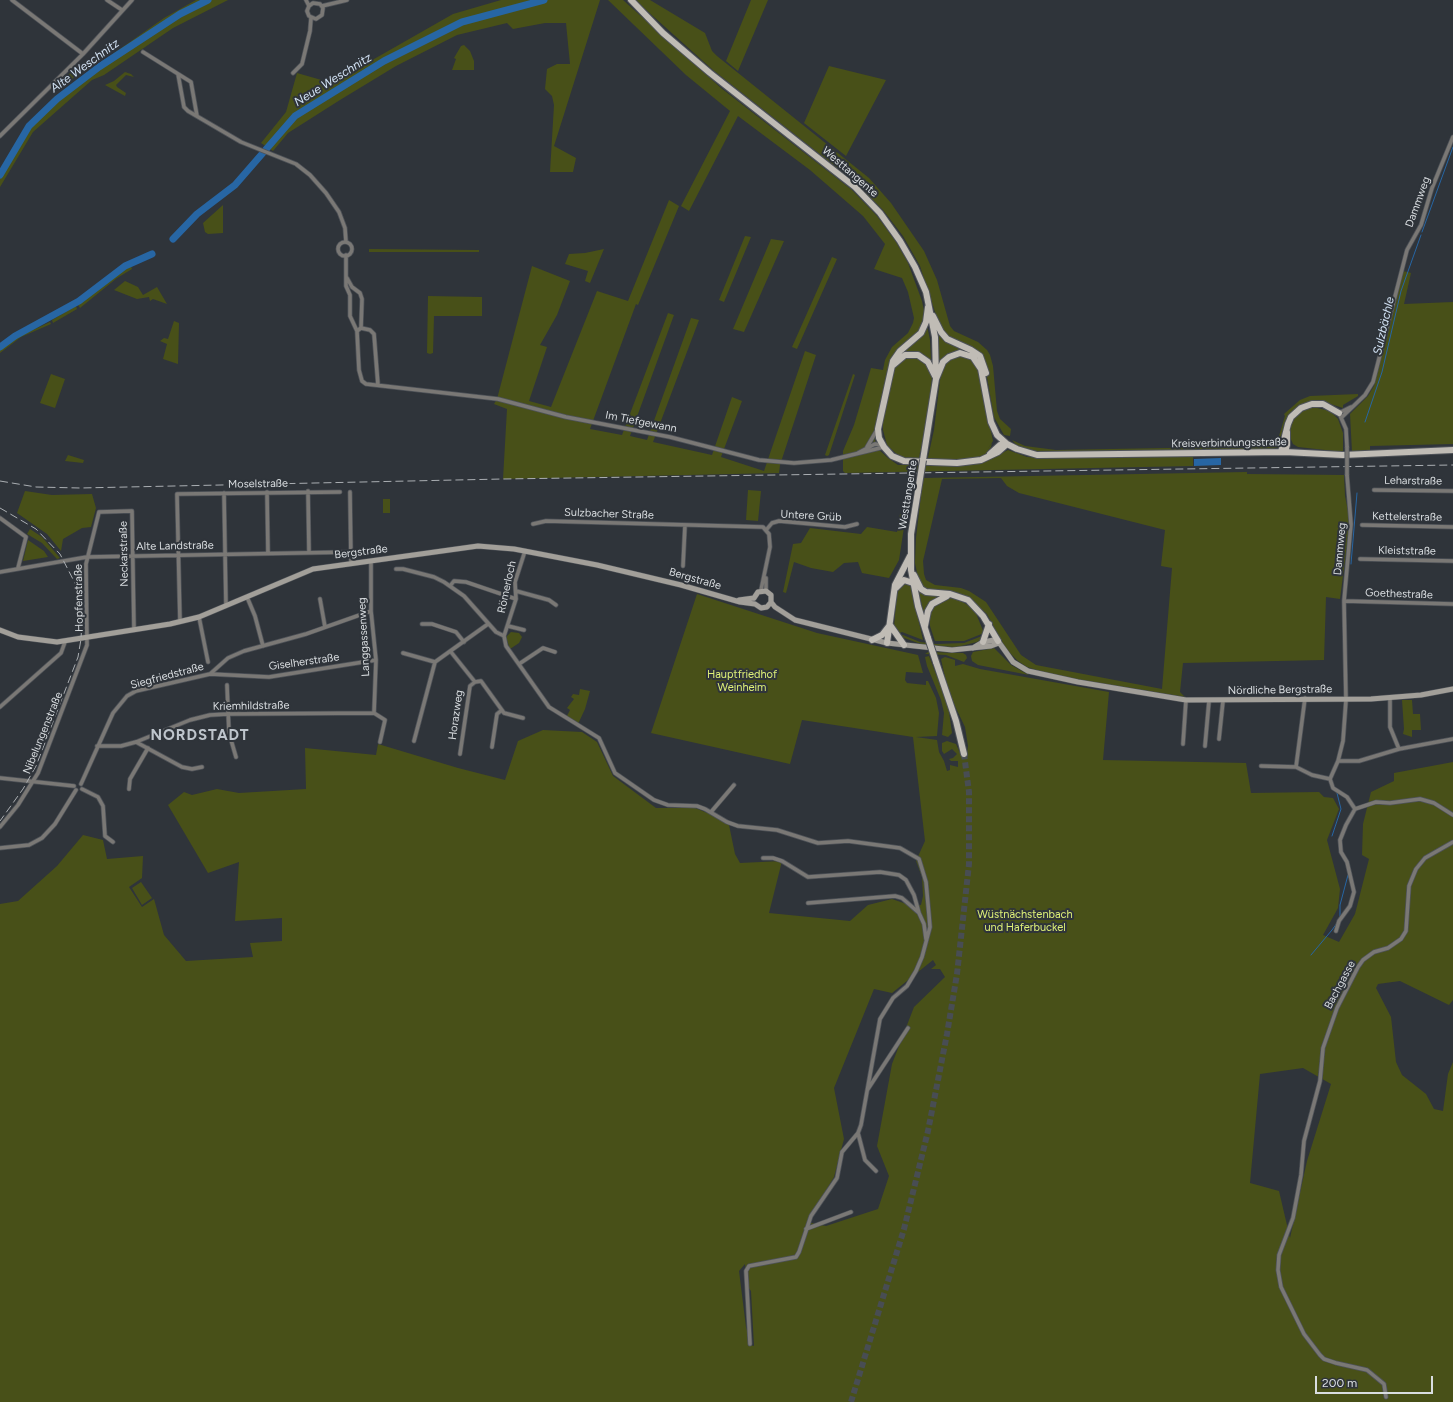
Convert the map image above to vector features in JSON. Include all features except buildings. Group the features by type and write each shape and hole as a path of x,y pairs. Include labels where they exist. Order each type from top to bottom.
{"main road":[{"name":"Westtangente","path":"631,0 663,33 710,73 838,173 870,202 890,226 907,252 920,278 931,310 936,360 936,379 911,534 911,570 925,628 956,721 964,754"},
{"path":"928,301 924,328 916,339 894,358 878,429 883,446 896,459 912,462 975,462 998,452 1008,444"},
{"path":"931,310 941,332 947,340 974,352 982,359 993,417 1008,444"},
{"path":"936,379 943,362 952,355 963,353 975,359 982,374 988,412 994,430 994,450"},
{"path":"892,367 905,355 918,354 928,362 936,379"},
{"path":"1283,452 1286,429 1291,417 1306,405 1323,404 1340,415"},
{"path":"881,417 883,446"},
{"path":"1283,452 1288,441 1286,429"},
{"path":"994,430 1008,444"},
{"path":"1288,441 1301,453"},
{"path":"988,457 1002,444 1008,444"},
{"name":"Kreisverbindungsstraße","path":"1008,444 1025,452 1057,456 1283,452 1343,455 1453,450"},
{"name":"Bergstraße","path":"0,630 18,637 39,641 64,642 180,622 199,617 313,569 478,546 525,551 641,575 732,600 754,601 761,608 767,607 801,622 887,643 952,650 991,646 998,642"},
{"path":"887,643 895,585 910,554"},
{"path":"911,570 921,589 926,592 950,594 968,600 976,607 998,642"},
{"path":"895,591 904,580 913,583"},
{"path":"754,601 757,592 764,591"},
{"name":"Bergstraße","path":"764,591 771,595 771,602 774,607 786,615"},
{"path":"925,628 928,611 932,604 942,597 950,594"},
{"path":"767,607 771,602"},
{"path":"984,642 988,624"},
{"path":"872,640 882,635 890,625"},
{"path":"890,625 904,645"},
{"path":"973,648 990,640 998,642"},
{"name":"Nördliche Bergstraße","path":"998,642 1013,662 1028,671 1108,687 1186,700 1223,701 1305,698 1346,700 1390,698 1453,690"}],"street":[{"path":"12,0 83,54"},
{"path":"107,0 122,10"},
{"path":"0,136 83,54 132,0"},
{"path":"306,0 309,6"},
{"path":"310,31 316,19 322,15 324,10 347,0"},
{"path":"293,73 302,64 310,31 311,18 308,14 311,1 322,6 336,4"},
{"path":"322,6 324,10"},
{"path":"311,18 316,19"},
{"path":"143,52 192,84 197,116"},
{"path":"178,74 183,104 188,111 241,142 296,164 310,175 339,212 345,228 346,242 352,248 351,252 346,256"},
{"name":"Dammweg","path":"1346,700 1344,601 1351,524 1347,475 1346,429 1340,415 1353,406 1368,391 1375,377 1408,250 1421,225 1432,188 1453,137"},
{"path":"346,242 341,244 338,249 341,254 346,256"},
{"path":"346,256 346,286 350,295 350,316 357,331 361,328 370,330 374,334 378,386"},
{"path":"347,278 352,287 360,293 362,299 361,328"},
{"name":"Im Tiefgewann","path":"357,331 359,370 362,381 366,384 498,399 566,417 676,438 758,460 806,462 838,459 883,446"},
{"name":"Im Tiefgewann","path":"866,448 878,429"},
{"name":"Im Tiefgewann","path":"856,454 877,444 883,446"},
{"name":"Leharstraße","path":"1374,490 1453,491"},
{"path":"267,492 268,553"},
{"path":"308,492 309,552"},
{"name":"Moselstraße","path":"178,555 177,494 340,492"},
{"path":"350,492 351,563"},
{"path":"224,493 226,606"},
{"name":"Neckarstraße","path":"87,557 99,512 132,510 134,630"},
{"path":"0,518 25,534 26,537 18,568"},
{"name":"Sulzbacher Straße","path":"534,524 546,521 758,526 767,529"},
{"name":"Untere Grüb","path":"767,529 772,524 779,521 845,527 857,524"},
{"path":"683,566 685,525"},
{"name":"Kettelerstraße","path":"1362,525 1453,527"},
{"path":"764,591 771,540 767,529"},
{"name":"Römerloch","path":"504,636 516,599 515,582 525,551"},
{"name":"Alte Landstraße","path":"0,572 87,557 351,552"},
{"path":"178,555 180,622"},
{"name":"Hopfenstraße","path":"87,557 88,638"},
{"name":"Kleiststraße","path":"1360,559 1453,561"},
{"name":"Langgassenweg","path":"371,561 371,611 376,660 374,713"},
{"path":"396,569 403,569 434,577 464,596 488,624 496,632 504,636 506,646 549,707 599,738 617,775 661,803 697,806 738,826 777,830 818,843 848,840 906,850 919,859 926,882 929,915 927,942 916,971 907,986 886,1008 880,1019 858,1133 864,1160 876,1171"},
{"path":"450,586 454,581 466,582 516,599"},
{"path":"516,592 549,600 556,605"},
{"path":"247,597 255,616 263,646"},
{"path":"320,599 325,627"},
{"name":"Goethestraße","path":"1344,601 1453,604"},
{"name":"Siegfriedstraße","path":"80,784 113,713 127,696 136,692 210,674 228,658 244,651 325,627 371,611"},
{"path":"199,617 208,662"},
{"path":"422,624 432,624 456,632 464,642"},
{"path":"414,741 435,662 488,624"},
{"name":"Römerloch","path":"508,626 524,630"},
{"name":"Nibelungenstraße","path":"0,827 18,805 33,781 63,711 88,638"},
{"path":"0,707 61,653 64,642"},
{"path":"519,664 543,648 555,652"},
{"path":"451,652 475,682 481,682 504,713 523,718"},
{"path":"403,653 435,662"},
{"name":"Giselherstraße","path":"210,674 268,677 376,660"},
{"name":"Horazweg","path":"460,754 470,686 475,682"},
{"path":"227,685 229,733 236,757"},
{"path":"1296,767 1305,698"},
{"path":"1390,698 1390,727 1399,748"},
{"path":"1182,744 1186,700"},
{"path":"1346,700 1343,741 1338,761 1330,780 1333,788 1348,797 1355,809"},
{"path":"1205,746 1209,701"},
{"path":"1219,739 1223,701"},
{"path":"492,747 498,714 502,710"},
{"path":"374,713 385,720 380,742"},
{"name":"Kriemhildstraße","path":"97,746 121,746 136,742 190,720 210,715 374,713"},
{"path":"1338,761 1359,761 1399,748 1453,739"},
{"path":"136,742 182,767 192,769 202,766"},
{"path":"129,789 130,779 148,748"},
{"path":"1261,766 1296,767 1312,775 1330,780"},
{"path":"0,778 33,781 75,788 78,791 82,789 98,797 103,806 105,836 113,842"},
{"path":"0,848 28,845 42,838 55,824 75,788 76,783 80,784 82,789"},
{"path":"710,812 734,785"},
{"path":"1336,931 1339,921 1350,906 1354,892 1348,862 1341,852 1340,840 1346,824 1355,809 1376,802 1390,803 1420,799 1434,803 1453,815"},
{"name":"Bachgasse","path":"1386,1397 1384,1384 1366,1370 1336,1363 1320,1356 1304,1334 1281,1287 1278,1270 1279,1255 1293,1218 1306,1128 1318,1092 1323,1048 1336,1008 1363,960 1374,952 1388,948 1401,939 1406,931 1409,886 1416,869 1425,858 1453,842"},
{"path":"763,858 782,860 808,877 880,872 899,875 906,880 914,895 924,924 927,942"},
{"path":"808,903 898,897 910,903 919,913"},
{"path":"866,1092 908,1028"},
{"path":"750,1344 746,1271 749,1266 796,1257 811,1216 837,1178 842,1152 858,1133"},
{"path":"806,1229 851,1212"}],"green space":[{"path":"196,0 228,0 173,28 104,75 92,80 33,132 0,187 0,171 27,127 90,70 164,18"},
{"path":"501,0 600,0 554,146 576,158 573,172 550,172 554,105 552,96 545,89 547,69 557,64 570,64 566,23 545,23 513,29 507,23 457,35 396,66 340,100 288,133 273,151 261,143 286,112 297,73 332,83 453,14"},
{"path":"608,0 623,0 721,88 852,190 877,216 896,242 908,263 922,301 930,340 932,378 930,403 919,460 911,460 900,457 887,445 883,430 883,419 877,422 874,430 875,440 877,448 888,458 898,465 976,464 987,461 1008,450 1027,457 1042,458 1193,457 1193,466 845,473 843,471 843,451 854,425 871,368 883,370 885,360 892,347 908,333 914,318 908,292 902,278 874,269 885,244 863,216 810,170 738,116 689,211 681,206 730,111 686,75"},
{"path":"635,0 650,0 705,33 712,51 717,56 869,178 891,203 924,251 937,280 950,326 954,331 978,342 990,355 993,366 997,411 1000,419 1011,429 1010,436 1004,435 994,417 984,360 952,340 944,332 938,321 920,266 903,236 883,210 854,181 713,70"},
{"path":"751,0 768,0 738,71 726,61"},
{"path":"464,45 470,51 474,61 474,70 452,70 456,59 454,58 461,46"},
{"path":"79,65 83,65 83,69 72,79 68,75"},
{"path":"829,66 886,80 846,156 804,123"},
{"path":"125,72 134,77 126,75 116,85 126,93 125,96 105,85 114,81"},
{"path":"669,200 679,206 638,305 636,304 590,429 622,435 668,313 674,315 630,436 647,440 691,318 699,320 653,442 712,455 732,397 742,401 721,457 764,471 805,351 816,355 780,465 779,473 503,479 507,409 494,404 497,399 532,266 570,281 557,315 540,345 547,347 529,401 551,407 597,291 628,301"},
{"path":"223,205 223,233 208,234 205,232 203,223"},
{"path":"745,236 751,237 724,302 719,300"},
{"path":"771,239 784,241 744,332 733,329"},
{"path":"369,249 479,250 479,252 369,252"},
{"path":"604,249 590,283 585,281 588,271 565,264 569,254 585,253"},
{"path":"832,257 837,259 797,349 792,347"},
{"path":"131,266 132,269 117,278 80,308 78,305 116,275"},
{"path":"1403,271 1411,273 1404,304 1453,302 1453,444 1370,446 1370,452 1352,452 1350,414 1368,396 1374,386"},
{"path":"125,281 138,287 143,295 157,287 167,304 153,299 150,301 149,297 137,299 114,290"},
{"path":"428,296 482,297 482,316 434,316 433,353 430,354 427,353"},
{"path":"76,306 77,309 53,323 52,320"},
{"path":"174,321 179,323 178,364 163,359 167,344 160,341 164,338 168,339"},
{"path":"50,322 51,324 21,337 0,353 0,350 20,336"},
{"path":"937,329 948,343 963,351 948,355 939,365"},
{"path":"958,356 971,359 978,369 993,441 987,450 992,443 991,447 982,459 927,462 934,430 941,372 947,361"},
{"path":"51,374 65,379 55,408 40,403"},
{"path":"853,374 855,375 829,455 827,456 825,455"},
{"path":"1358,394 1358,396 1343,405 1343,408 1318,400 1300,406 1290,415 1284,424 1279,447 1273,449 1041,452 1017,446 1012,440 1025,446 1056,450 1276,446 1285,416 1284,414 1300,400 1310,396"},
{"path":"1313,407 1330,411 1338,419 1343,433 1343,452 1298,447 1293,444 1290,437 1289,427 1294,418 1303,410"},
{"path":"68,455 84,460 83,463 65,461"},
{"path":"1247,472 1247,474 1344,475 1345,496 1350,521 1340,599 1326,597 1324,660 1183,663 1180,692 1185,697 1056,676 1027,667 1018,661 1006,649 987,614 968,597 956,592 926,590 919,582 915,563 916,538 923,478","holes":["1001,478 1007,486 1019,493 1165,530 1161,566 1172,568 1162,689 1036,665 1021,655 986,602 969,591 961,588 935,585 926,580 923,561 942,479"]},
{"path":"748,490 761,491 758,521 746,520"},
{"path":"25,491 52,495 92,494 96,508 91,527 82,528 63,539 61,551 47,534 17,513"},
{"path":"383,499 390,499 390,513 383,513"},
{"path":"900,514 906,514 899,560 889,578 862,573 858,562 844,563 833,572 811,568 794,562 786,593 783,592 793,544 801,543 810,528 861,534 867,527 897,532"},
{"path":"30,529 42,537 60,558 57,559 42,543 27,534"},
{"path":"28,540 44,551 48,557 23,561"},
{"path":"903,583 909,584 911,588 923,640 902,632 897,634 894,627 897,591"},
{"path":"917,584 919,588 943,595 932,602 925,619"},
{"path":"697,594 817,633 918,655 923,673 906,672 905,680 907,683 926,685 926,681 928,681 936,698 939,713 937,736 916,737 937,740 939,752 947,771 950,770 950,765 958,767 958,761 951,761 949,759 953,758 957,754 952,749 944,754 942,751 942,743 947,741 956,744 961,755 967,753 968,746 965,727 953,702 945,677 941,659 945,657 955,660 955,666 963,664 980,669 1109,692 1103,760 1246,763 1251,793 1319,792 1324,797 1333,798 1339,809 1327,840 1340,889 1338,908 1323,935 1339,942 1355,914 1369,859 1362,855 1363,824 1371,792 1394,781 1394,773 1453,762 1453,1000 1449,1005 1400,981 1378,984 1376,988 1391,1017 1396,1062 1402,1075 1426,1094 1434,1109 1443,1111 1448,1074 1453,1062 1453,1402 0,1402 0,904 18,901 57,866 83,835 103,840 107,859 143,856 142,878 129,887 142,907 154,899 164,935 186,961 253,957 250,943 282,941 282,918 235,921 239,862 208,873 168,805 184,792 192,795 217,789 239,793 306,789 305,748 376,755 378,744 458,768 505,780 518,741 543,730 582,732 597,742 613,776 656,808 695,808 710,814 729,825 735,854 740,863 782,861 769,913 850,921 868,905 892,899 912,906 921,905 923,896 922,877 916,861 925,841 913,737 802,720 790,764 651,733","holes":["933,960 936,965 931,969 940,969 945,977 914,1007 892,1064 877,1146 889,1176 878,1209 826,1226 807,1222 834,1177 844,1139 834,1088 874,989 892,993","1303,1068 1331,1084 1307,1161 1290,1238 1279,1191 1250,1183 1260,1074","745,1264 748,1287 751,1291 754,1346 751,1345 746,1327 739,1271"]},
{"path":"949,598 957,599 975,611 984,633 964,641 935,641 930,626 930,611 933,605"},
{"path":"511,632 519,633 522,637 519,643 510,649 506,637"},
{"path":"903,635 920,642 936,644 964,643 982,636 982,639 977,642 957,647 926,646 899,636"},
{"path":"994,648 1011,665 1029,675 978,665 972,661 971,656 973,652"},
{"path":"928,652 963,653 967,658 964,662 946,655 925,654"},
{"path":"929,656 948,705 952,733 948,737 942,735 944,713 941,700 927,666 925,657"},
{"path":"179,669 180,676 165,679 171,671"},
{"path":"580,689 590,691 585,709 578,724 566,718 570,710 567,708 574,699 571,697 573,694 579,695"},
{"path":"1402,700 1412,700 1413,714 1420,714 1421,730 1412,730 1412,737 1403,734"},
{"path":"141,882 152,898 142,905 132,888"}],"water":[{"path":"1221,458 1221,465 1194,466 1194,459"}],"waterway":[{"name":"Alte Weschnitz","path":"0,175 29,126 57,99 99,67 180,14 208,0"},
{"name":"Neue Weschnitz","path":"173,239 197,214 235,185 295,116 384,61 462,22 544,0"},
{"name":"Sulzbächle","path":"1422,232 1453,147"},
{"name":"Sulzbächle","path":"1365,422 1382,372 1401,291 1421,235"},
{"name":"Neue Weschnitz","path":"0,347 15,336 79,301 125,266 152,254"},
{"name":"Sulzbächle","path":"1351,564 1357,493"},
{"name":"Sulzbächle","path":"1332,836 1341,809 1337,793"},
{"name":"Sulzbächle","path":"1340,917 1340,905 1348,875"},
{"name":"Sulzbächle","path":"1311,955 1337,923"}],"tunnel":[{"path":"851,1402 904,1229 928,1131 947,1034 957,974 969,864 969,792 964,754"}],"railway":[{"path":"0,481 36,487 80,488 503,479 1453,465"},
{"path":"0,508 36,529 60,554 77,587 82,619 78,657 36,766 23,789 0,821"}],"district":[{"name":"NORDSTADT","path":"200,736"}],"park label":[{"name":"Hauptfriedhof Weinheim","path":"742,681"},
{"name":"Wüstnächstenbach und Haferbuckel","path":"1025,921"}]}
